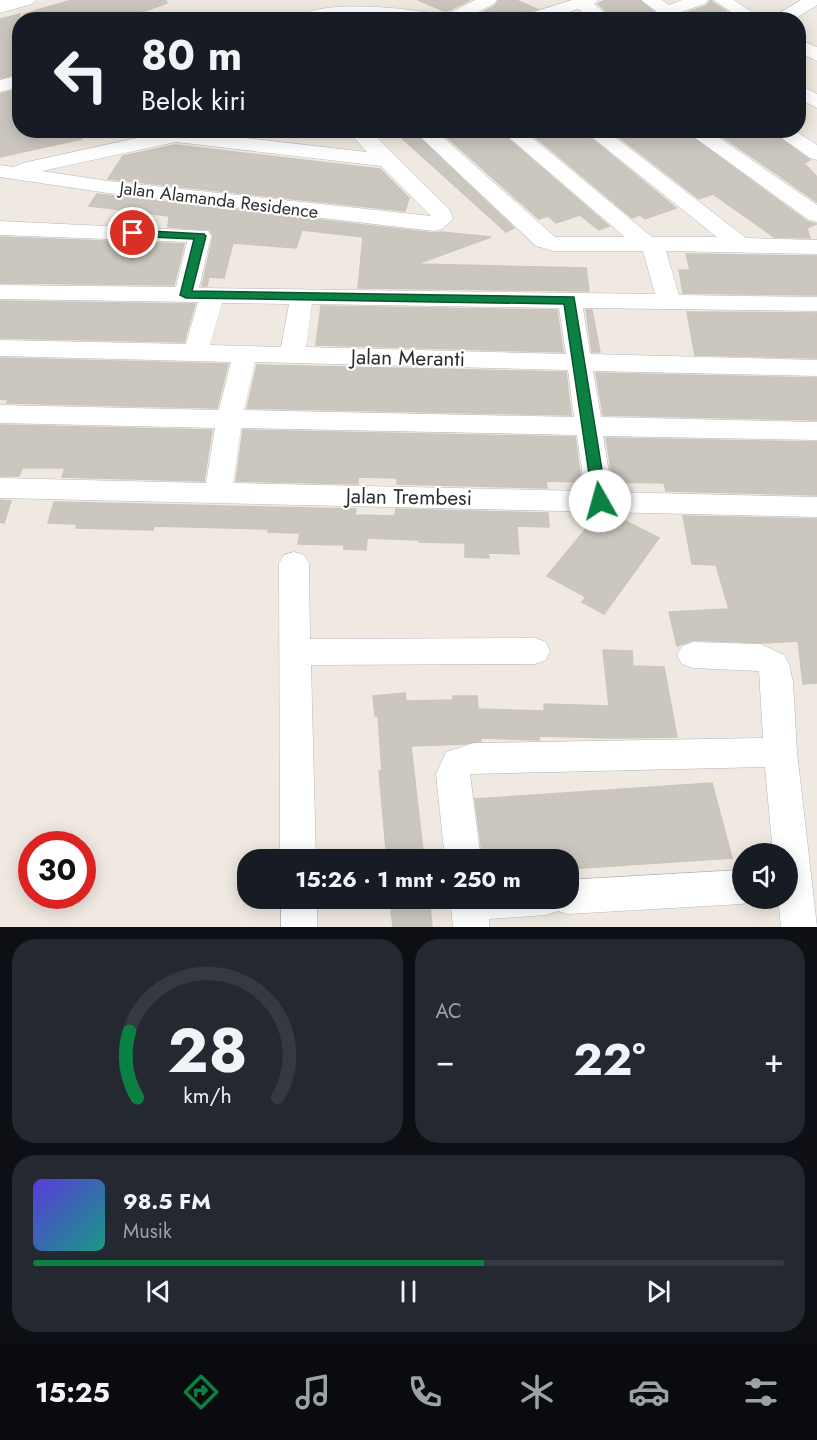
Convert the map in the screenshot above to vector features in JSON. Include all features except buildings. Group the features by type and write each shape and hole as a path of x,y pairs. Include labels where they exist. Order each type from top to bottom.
{"street":[{"path":"0,7 25,0"},
{"path":"465,12 488,0"},
{"path":"529,0 555,12"},
{"path":"650,0 669,12"},
{"path":"679,12 699,0"},
{"path":"722,0 742,12"},
{"path":"793,12 813,0"},
{"path":"553,12 586,2"},
{"path":"322,12 331,9 411,12"},
{"path":"811,38 817,55"},
{"path":"5,171 166,138"},
{"path":"193,138 385,160"},
{"path":"364,138 385,160"},
{"path":"432,138 544,241 554,244 740,244 817,247"},
{"path":"520,138 651,245 669,302"},
{"path":"603,138 740,244"},
{"path":"706,138 817,215"},
{"path":"792,138 817,154"},
{"name":"Jalan Alamanda Residence","path":"5,171 108,187 427,223 438,222 442,219 441,215 385,160"},
{"path":"0,228 200,236 186,295"},
{"path":"0,292 817,304"},
{"path":"196,353 212,295"},
{"path":"292,356 302,296"},
{"path":"570,300 600,501"},
{"name":"Jalan Meranti","path":"0,348 817,368"},
{"path":"218,494 229,420 245,354"},
{"path":"0,414 817,431"},
{"name":"Jalan Trembesi","path":"0,488 817,507"},
{"path":"294,563 298,849"},
{"path":"295,651 535,651"},
{"path":"693,655 761,657 773,664 777,682 788,843"},
{"path":"462,849 453,774 458,762 474,758 780,752"},
{"path":"579,896 732,888"},
{"path":"299,909 299,927"},
{"path":"796,909 799,927"}],"route":[{"path":"133,233 200,236 186,295 570,300 600,501"}]}
